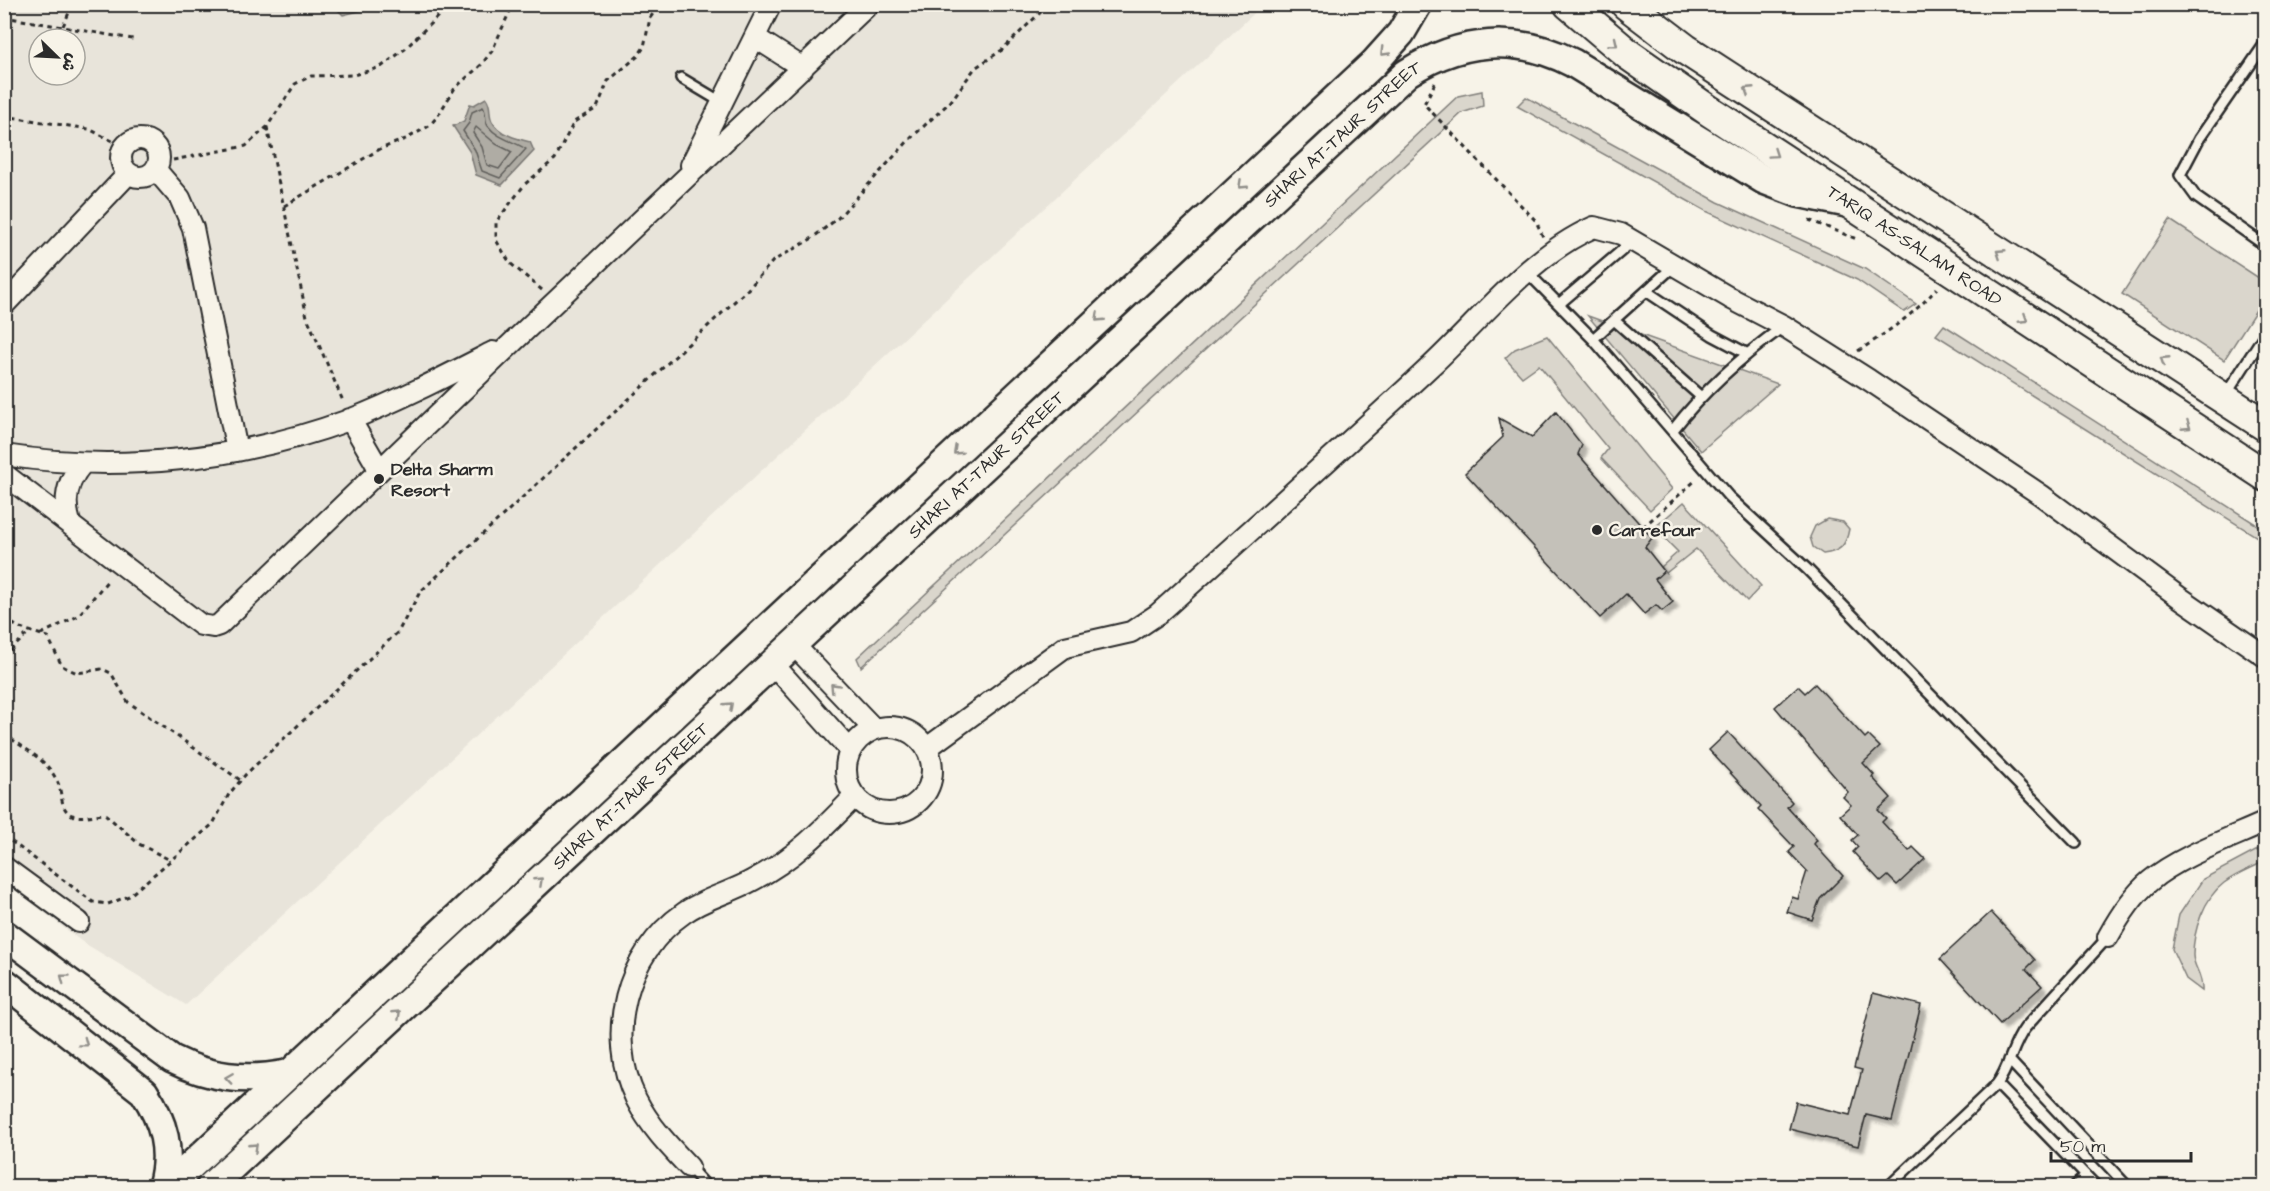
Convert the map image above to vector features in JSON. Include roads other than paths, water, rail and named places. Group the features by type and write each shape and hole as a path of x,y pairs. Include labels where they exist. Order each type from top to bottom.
{"main road":[{"name":"SHARI AT-TAUR STREET","path":"169,1186 1349,86 1388,49 1418,4"},
{"name":"TARIQ AS-SALAM ROAD","path":"1569,4 1662,79 1847,203 2265,476"},
{"path":"1626,4 1685,49 2265,426"},
{"name":"SHARI AT-TAUR STREET","path":"211,1186 1407,73 1423,63 1439,55 1473,45 1509,43 1542,50 1573,63 1764,180 1798,193 1847,203"},
{"path":"1349,86 1369,109"},
{"path":"560,820 580,844"},
{"path":"4,934 172,1059 194,1070 240,1079 287,1074"},
{"path":"4,982 144,1092 156,1110 164,1130 168,1152 162,1186"}],"street":[{"path":"685,178 771,4"},
{"path":"4,474 201,626 213,627 224,620 555,301 870,4"},
{"path":"756,38 803,68"},
{"path":"158,166 143,178 128,174 121,162 124,147 137,139 152,142 157,148 158,166 180,198 193,228 237,451"},
{"path":"4,305 128,174"},
{"path":"927,748 1065,647 1131,632 1158,614 1431,365 1527,272 1575,235 1594,226 1621,234 1784,326 2016,478 2265,657"},
{"path":"4,455 83,463 155,461 237,451 314,432 350,419 432,383 514,341"},
{"path":"350,419 379,469"},
{"path":"71,525 66,506 68,486 83,463"},
{"path":"794,645 874,729"},
{"path":"773,664 850,750"},
{"path":"885,726 908,730 927,748 932,762 932,777 928,790 919,802 907,810 892,814 878,813 865,807 854,797 846,774 850,750 856,741 874,729 885,726"},
{"path":"688,1167 655,1129 636,1100 624,1064 621,1025 624,1006 636,970 656,938 683,914 712,897 750,882 790,858 821,832 854,797"},
{"path":"2108,937 2126,908 2149,882 2165,870 2265,822"},
{"path":"4,867 79,922"}],"lane":[{"path":"2265,42 2199,139 2180,175 2196,197 2265,246"},
{"path":"681,78 723,103"},
{"path":"1559,304 1633,241"},
{"path":"1593,339 1675,265"},
{"path":"1527,272 1593,339 1730,496 1808,570 2076,843"},
{"path":"1646,291 1712,335 1746,353"},
{"path":"1614,320 1700,396"},
{"path":"1673,430 1700,396 1746,353 1784,326"},
{"path":"2224,399 2265,332"},
{"path":"1889,1186 1997,1084 2014,1044 2025,1028 2108,937"},
{"path":"2009,1060 2127,1186"},
{"path":"1997,1084 2096,1186"},
{"path":"688,1167 706,1186"},
{"path":"2074,1186 2086,1176"}],"water":[{"path":"333,5 369,5 363,10 343,15"},
{"path":"486,98 495,126 509,135 530,142 534,151 502,185 476,175 470,152 453,126 464,121 470,104 474,105"}],"place":[{"name":"Delta Sharm Resort","path":"379,479"},
{"name":"Carrefour","path":"1597,530"}]}
